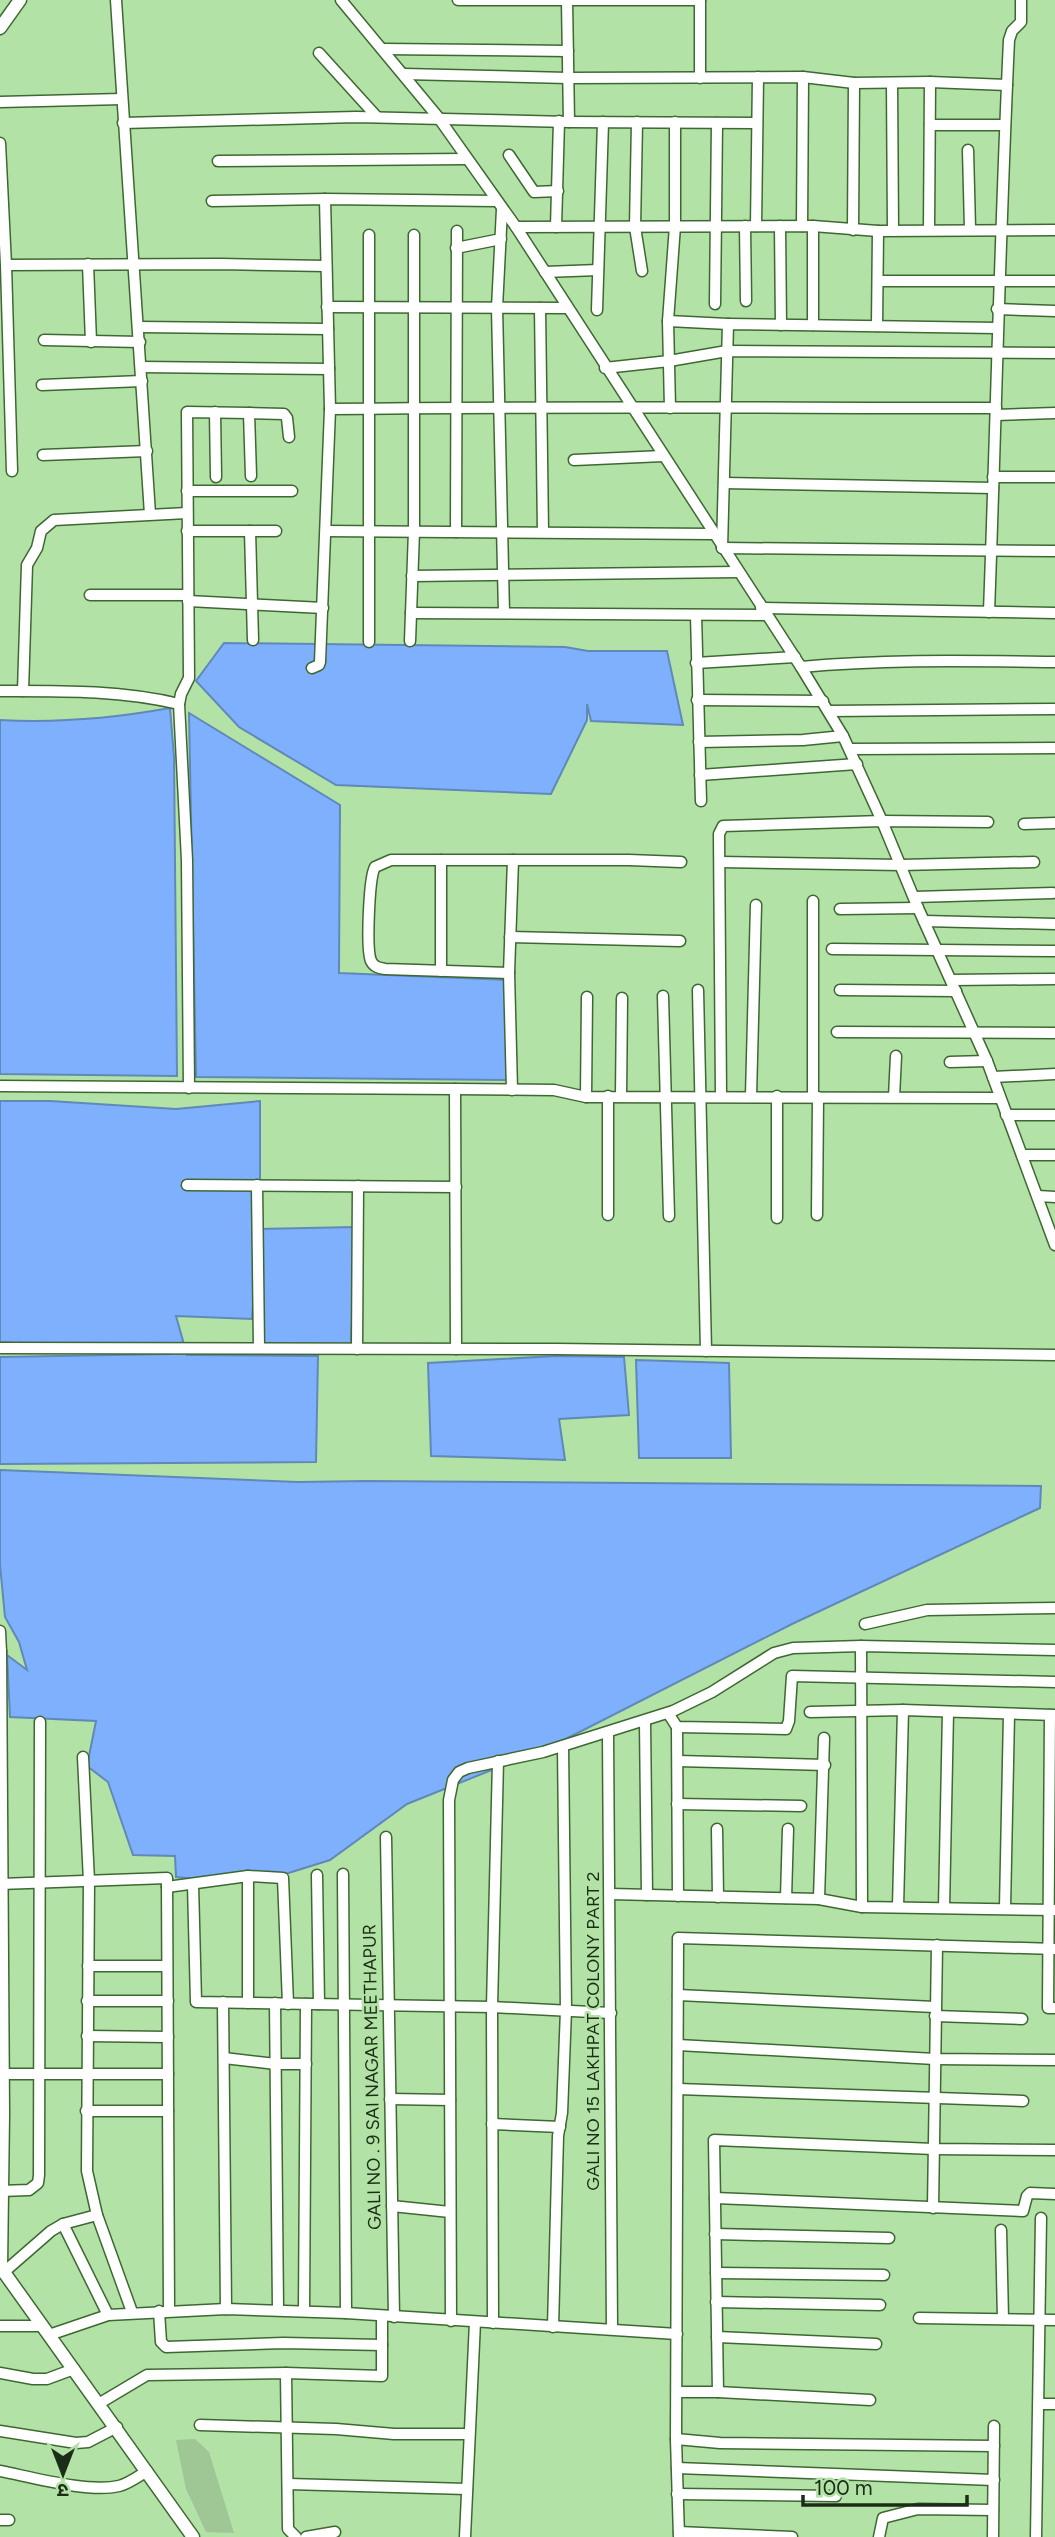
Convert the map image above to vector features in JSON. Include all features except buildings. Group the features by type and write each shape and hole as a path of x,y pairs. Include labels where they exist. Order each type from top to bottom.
{"street":[{"path":"0,29 20,0"},
{"path":"116,0 150,514"},
{"path":"341,0 438,117 516,227 826,706 857,764 987,1061 1055,1245"},
{"path":"458,0 700,0 700,78"},
{"path":"989,612 998,280 1009,40 1012,31 1021,22 1021,0"},
{"path":"556,227 568,78 567,1"},
{"path":"383,49 568,51"},
{"path":"319,53 377,117"},
{"path":"404,74 568,78 803,77 854,83 1007,85"},
{"path":"746,301 758,77"},
{"path":"803,77 813,325"},
{"path":"929,229 930,82"},
{"path":"853,230 854,83"},
{"path":"892,83 893,230"},
{"path":"0,102 122,99"},
{"path":"123,123 377,117 757,123"},
{"path":"597,310 603,122"},
{"path":"637,122 635,226 642,271"},
{"path":"670,408 668,321 675,226 676,122"},
{"path":"715,304 718,123"},
{"path":"930,125 1005,125"},
{"path":"0,143 6,265 4,360 12,471"},
{"path":"968,150 970,229"},
{"path":"509,155 534,192 558,191"},
{"path":"218,161 466,159"},
{"path":"212,201 324,199 499,205"},
{"path":"312,668 320,662 330,409 324,199"},
{"path":"499,205 501,239 497,308 500,532 504,614"},
{"path":"780,226 780,325"},
{"path":"516,227 807,226 878,231 1055,230"},
{"path":"456,532 457,231"},
{"path":"877,326 878,231"},
{"path":"369,235 369,642"},
{"path":"410,640 414,531 414,235"},
{"path":"456,248 501,239"},
{"path":"88,264 91,342"},
{"path":"6,265 326,266"},
{"path":"545,272 598,270"},
{"path":"878,281 1055,281"},
{"path":"327,307 567,308"},
{"path":"540,308 543,532"},
{"path":"997,309 1055,311"},
{"path":"668,321 997,328"},
{"path":"722,548 728,324"},
{"path":"139,327 328,329"},
{"path":"44,340 139,342"},
{"path":"605,368 727,351 1055,353"},
{"path":"141,367 329,369"},
{"path":"42,385 142,382"},
{"path":"330,409 542,406 1055,413"},
{"path":"215,412 216,477"},
{"path":"189,1088 187,860 180,699 189,678 186,413 284,414 289,437"},
{"path":"249,413 251,476"},
{"path":"44,454 147,452"},
{"path":"574,460 663,456"},
{"path":"724,483 993,483 1055,477"},
{"path":"187,491 292,491"},
{"path":"23,691 27,565 37,548 41,531 54,520 187,513"},
{"path":"187,531 276,531"},
{"path":"250,531 253,640"},
{"path":"326,531 713,534"},
{"path":"722,548 1055,551"},
{"path":"412,576 738,572"},
{"path":"90,595 188,598 323,608"},
{"path":"411,613 1055,614"},
{"path":"696,615 701,801"},
{"path":"696,663 983,659 1055,662"},
{"path":"0,691 103,691 180,699"},
{"path":"697,700 826,706 1055,709"},
{"path":"699,741 803,740 843,736"},
{"path":"850,749 1055,748"},
{"path":"700,775 857,764"},
{"path":"721,1096 719,834 723,826 882,821 988,822"},
{"path":"1024,824 1055,823"},
{"path":"509,973 378,968 371,961 369,945 370,882 374,867 391,860 681,862"},
{"path":"441,860 441,971"},
{"path":"512,1090 509,973 513,860"},
{"path":"720,862 901,865 1034,863"},
{"path":"840,909 1053,893"},
{"path":"813,901 817,1214"},
{"path":"751,1096 757,905"},
{"path":"924,921 1055,924"},
{"path":"510,937 680,940"},
{"path":"832,949 1055,951"},
{"path":"951,980 1055,979"},
{"path":"698,990 706,1351"},
{"path":"840,990 956,991"},
{"path":"663,996 669,1216"},
{"path":"586,1097 587,997"},
{"path":"621,1096 622,998"},
{"path":"837,1032 1055,1033"},
{"path":"894,1097 896,1056"},
{"path":"950,1062 987,1061"},
{"path":"993,1077 1055,1074"},
{"path":"0,1086 554,1090 586,1097 1000,1098"},
{"path":"455,1089 456,1349"},
{"path":"608,1096 608,1215"},
{"path":"777,1096 777,1218"},
{"path":"1006,1115 1055,1115"},
{"path":"1021,1155 1055,1155"},
{"path":"187,1185 456,1187"},
{"path":"257,1185 258,1349"},
{"path":"358,1186 358,1349"},
{"path":"1038,1196 1055,1197"},
{"path":"0,1348 1055,1355"},
{"path":"865,1624 938,1609 1055,1608"},
{"path":"0,1631 2,2269 193,2537"},
{"path":"451,2321 449,1789 459,1772 480,1763 563,1746 645,1722 712,1692 774,1653 793,1648 861,1646 1055,1650"},
{"path":"861,1646 862,1907"},
{"path":"677,1727 786,1729 792,1676 1055,1682"},
{"path":"898,1907 903,1710"},
{"path":"810,1712 903,1710 1052,1715 1052,1949 1048,2008 1055,2008"},
{"path":"944,1908 948,1712"},
{"path":"668,1713 677,1727 678,1896"},
{"path":"1004,1908 1009,1714"},
{"path":"1,2191 29,2190 38,2183 40,1722"},
{"path":"645,1722 647,1895"},
{"name":"GALI NO 15 LAKHPAT COLONY PART 2","path":"608,1733 612,2329"},
{"path":"819,1899 824,1738"},
{"path":"553,2327 559,2127 566,2010 563,1746"},
{"path":"83,1757 89,1881 87,2171 97,2216 132,2312"},
{"path":"493,2323 492,2007 498,1761"},
{"path":"678,1761 825,1765"},
{"path":"677,1804 801,1806"},
{"path":"717,1829 718,1897"},
{"path":"786,1898 788,1829"},
{"name":"GALI NO . 9 SAI NAGAR MEETHAPUR","path":"286,2373 382,2376 382,2345 388,2317 392,2206 386,1837"},
{"path":"343,1874 346,2313"},
{"path":"317,1875 319,2004"},
{"path":"167,1887 248,1876 283,1878 288,2004"},
{"path":"248,1876 248,2003"},
{"path":"1,1884 167,1878 168,2111 161,2342 166,2347 283,2343 382,2345"},
{"path":"193,1884 196,2002 492,2007 611,2013"},
{"path":"610,1894 819,1899 862,1907 1052,1910"},
{"path":"792,2537 679,2535 676,2439 678,1938 1052,1949"},
{"path":"933,2208 937,1945"},
{"path":"88,1966 167,1966"},
{"path":"678,1995 1022,2019"},
{"path":"87,2001 168,2001"},
{"path":"223,2002 226,2309"},
{"path":"275,2003 278,2309"},
{"path":"304,2311 306,2004"},
{"path":"87,2036 168,2037"},
{"path":"678,2045 935,2059 1055,2060"},
{"path":"224,2058 276,2064 306,2064"},
{"path":"1,2074 168,2074"},
{"path":"678,2089 1023,2101"},
{"path":"390,2099 450,2100"},
{"path":"86,2111 168,2111"},
{"path":"492,2124 559,2127"},
{"path":"718,2392 714,2140 934,2150 1055,2150"},
{"path":"715,2198 1023,2211 1030,2193 1055,2194"},
{"path":"392,2206 450,2212"},
{"path":"2,2269 63,2224 97,2216"},
{"path":"1036,2537 1041,2218"},
{"path":"63,2224 108,2315"},
{"path":"1001,2230 1003,2319"},
{"path":"715,2234 889,2238"},
{"path":"716,2273 884,2275"},
{"path":"716,2302 880,2305"},
{"path":"0,2326 46,2330 132,2312 278,2309 677,2334"},
{"path":"919,2318 1055,2320"},
{"path":"465,2537 475,2322"},
{"path":"717,2337 876,2344"},
{"path":"0,2373 47,2379 74,2369"},
{"path":"100,2403 147,2375 286,2373 288,2529 296,2537"},
{"path":"678,2392 870,2400"},
{"path":"1039,2404 1055,2404"},
{"path":"200,2425 336,2429 394,2434 470,2434"},
{"path":"993,2537 994,2426"},
{"path":"0,2431 76,2443 88,2442 117,2427"},
{"path":"676,2439 720,2443 994,2446"},
{"path":"677,2468 994,2480"},
{"path":"0,2470 80,2486 101,2487 120,2486 147,2471"},
{"path":"288,2484 467,2488"},
{"path":"677,2494 836,2496"},
{"path":"879,2537 883,2518 906,2511 993,2511"},
{"path":"306,2537 335,2532"}],"green space":[{"path":"195,2439 209,2452 234,2533 206,2532 186,2489 176,2440"}],"water":[{"path":"224,643 565,647 588,651 667,651 683,725 591,721 587,704 587,720 551,794 336,785 239,727 196,681"},
{"path":"170,708 174,757 177,1076 0,1074 0,720 85,719"},
{"path":"189,713 340,805 339,973 511,980 506,1080 196,1077"},
{"path":"0,1101 50,1101 176,1109 260,1101 260,1199 252,1319 176,1316 187,1355 318,1356 316,1462 0,1464 0,1357 173,1354 0,1342"},
{"path":"355,1227 351,1345 259,1344 259,1229"},
{"path":"556,1356 624,1357 629,1415 559,1419 565,1460 431,1456 428,1363"},
{"path":"636,1360 729,1363 731,1458 639,1458"},
{"path":"0,1470 298,1482 1041,1486 1040,1508 792,1624 554,1745 407,1804 330,1860 279,1876 208,1880 176,1877 175,1856 133,1855 108,1782 87,1766 96,1721 10,1717 7,1655 27,1670 19,1642 5,1617 0,1565"}]}
